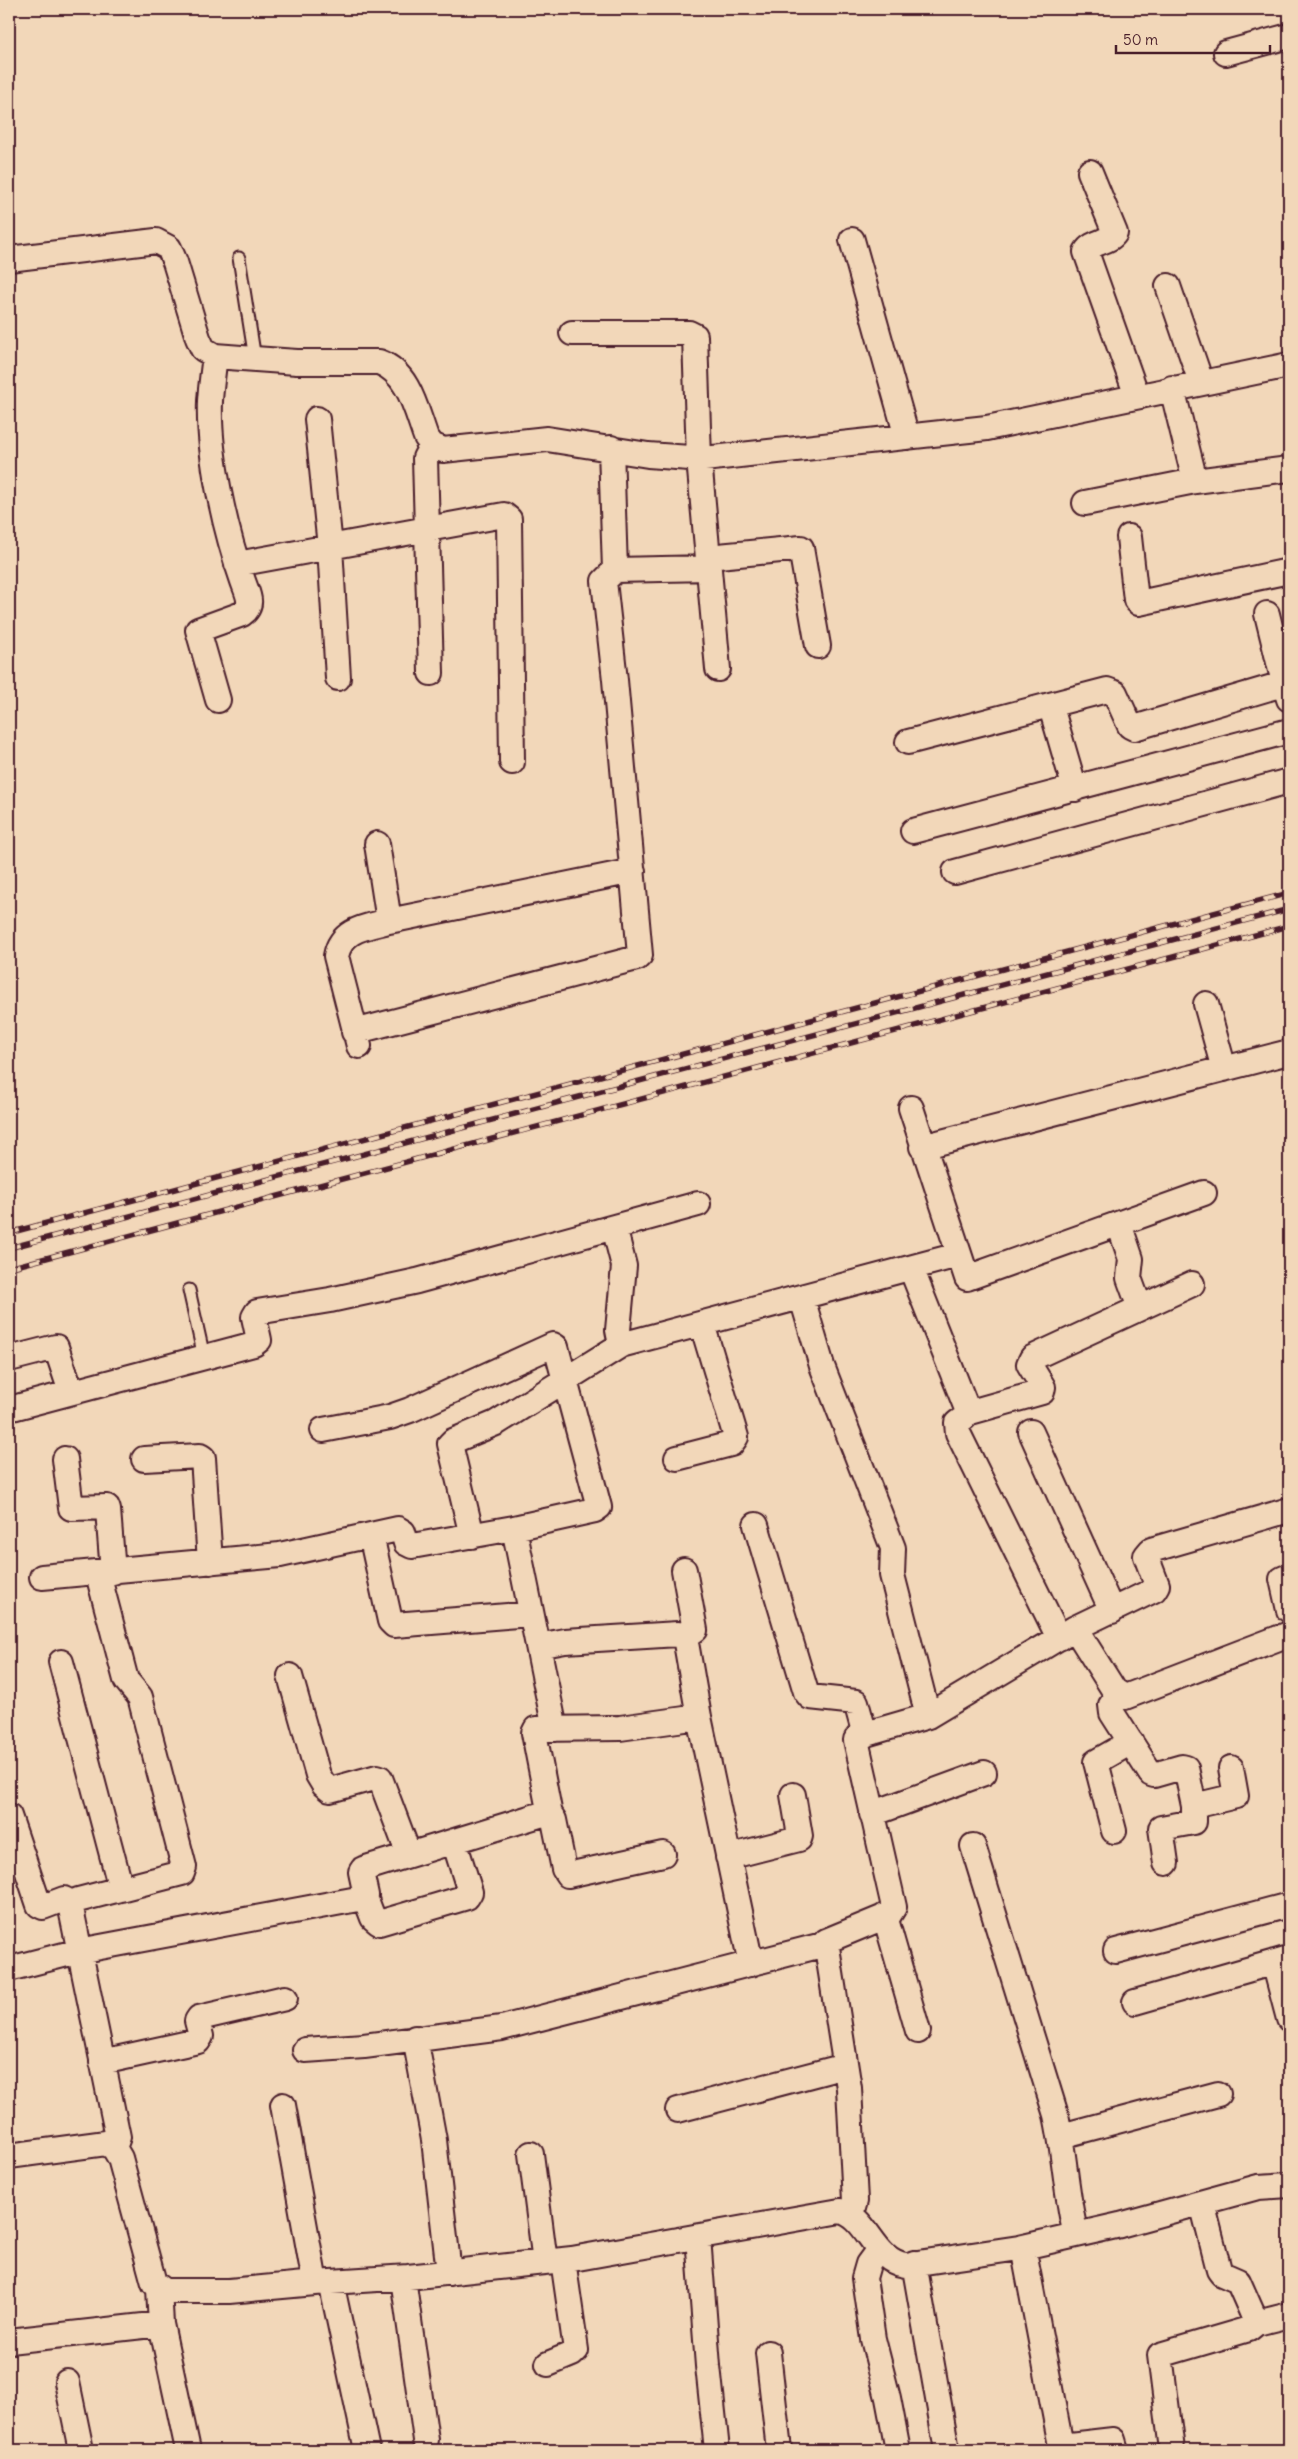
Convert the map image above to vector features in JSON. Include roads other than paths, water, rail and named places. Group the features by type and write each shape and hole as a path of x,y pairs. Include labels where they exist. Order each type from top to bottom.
{"street":[{"path":"1226,53 1289,36"},
{"path":"1090,172 1115,233 1111,238 1089,248 1086,252 1136,396"},
{"path":"9,259 156,240 169,248 198,338 204,348 215,356 297,362 380,362 392,367 403,380 432,446 442,450 547,439 648,455 699,459 987,428 1289,365"},
{"path":"852,240 906,437"},
{"path":"1168,286 1201,382"},
{"path":"572,333 689,332 695,336 699,459 718,669"},
{"path":"215,356 210,402 218,482 237,564 250,601 247,610 199,629 197,632 218,700"},
{"path":"1172,388 1195,481"},
{"path":"317,419 330,547 338,678"},
{"path":"431,673 425,458 432,446"},
{"path":"611,448 614,570"},
{"path":"1085,503 1195,481 1289,469"},
{"path":"237,564 504,515 509,519 512,762"},
{"path":"1128,537 1136,600 1139,603 1289,571"},
{"path":"633,871 389,921 358,930 344,937 338,945 336,956 357,1039 637,958 641,952 633,871 604,581 614,570 709,563 801,548 818,646"},
{"path":"1267,614 1287,693"},
{"path":"908,742 1051,707 1107,690 1115,693 1130,726 1134,728 1276,686 1287,693"},
{"path":"1051,707 1075,789"},
{"path":"913,831 1289,731"},
{"path":"955,872 1289,782"},
{"path":"376,844 389,921"},
{"path":"1206,1004 1224,1069"},
{"path":"922,1147 1289,1052"},
{"path":"911,1108 965,1277 970,1279 1204,1192"},
{"path":"9,1409 257,1343 259,1340 254,1316 257,1312 330,1300 417,1281 698,1204"},
{"path":"1119,1224 1132,1259 1130,1278 1140,1308"},
{"path":"614,1227 624,1266 618,1330 621,1346"},
{"path":"472,1536 451,1443 496,1423 621,1346 958,1255"},
{"path":"911,1268 967,1413"},
{"path":"1192,1284 1032,1358 1029,1364 1043,1387 1042,1392 967,1413 957,1424 958,1433 1067,1633 1120,1695 1130,1696 1289,1634"},
{"path":"802,1298 822,1366 893,1548 892,1575 928,1716"},
{"path":"677,1458 731,1444 735,1442 736,1437 702,1324"},
{"path":"42,1578 280,1554 398,1529 403,1532 406,1543 412,1546 514,1528 595,1510 599,1507 567,1380 556,1347 550,1346 410,1410 390,1417 322,1430"},
{"path":"9,1359 56,1347 71,1392"},
{"path":"1031,1432 1112,1611"},
{"path":"144,1459 200,1456 203,1458 210,1562"},
{"path":"65,1459 71,1508 107,1507 108,1510 106,1573 126,1680 140,1697 184,1867 182,1873 78,1900 72,1904 71,1909 79,1951 118,2136 114,2148"},
{"path":"305,2050 364,2046 502,2028 826,1944 830,1938 889,1915 894,1907 856,1743 860,1736 928,1716 1067,1633 1156,1589 1157,1585 1146,1556 1151,1550 1289,1510"},
{"path":"756,1525 806,1692 810,1696 856,1702 865,1735"},
{"path":"514,1528 555,1729"},
{"path":"371,1535 390,1621 394,1624 531,1614"},
{"path":"684,1570 695,1630 685,1637"},
{"path":"1289,1576 1282,1579 1289,1610"},
{"path":"538,1646 566,1641 678,1634 685,1637"},
{"path":"685,1637 699,1716 751,1964"},
{"path":"61,1662 121,1889"},
{"path":"290,1676 318,1775 324,1785 330,1790 377,1777 380,1778 409,1855"},
{"path":"1120,1695 1110,1708 1152,1775 1182,1767 1186,1768 1194,1806 1194,1822 1161,1828 1166,1863"},
{"path":"663,1854 568,1875 564,1869 554,1820 548,1811 534,1733 536,1729 620,1728 699,1716"},
{"path":"1114,1831 1096,1762 1130,1742"},
{"path":"1194,1806 1236,1796 1231,1768"},
{"path":"872,1814 984,1773"},
{"path":"728,1857 799,1839 794,1795"},
{"path":"454,1841 470,1892 467,1897 379,1923 373,1918 365,1897 361,1870 548,1811"},
{"path":"9,1816 16,1858 39,1905 42,1907 64,1900 72,1904"},
{"path":"974,1846 1061,2136 1068,2206 1076,2235"},
{"path":"9,1969 79,1951 365,1897"},
{"path":"1116,1951 1289,1905"},
{"path":"885,1916 918,2031"},
{"path":"826,1944 849,2088 855,2201 851,2216"},
{"path":"1135,2002 1282,1960 1289,2019"},
{"path":"102,2062 198,2041 201,2036 197,2021 199,2018 285,1998"},
{"path":"415,2038 434,2140 449,2273"},
{"path":"678,2110 845,2066"},
{"path":"1061,2136 1218,2094"},
{"path":"283,2105 323,2282 368,2450"},
{"path":"9,2156 106,2143 114,2148 120,2158 154,2284 159,2289 165,2291 229,2291 323,2282 403,2278 554,2261 840,2211 851,2216 886,2258 896,2263 914,2263 1023,2247 1258,2188 1289,2185"},
{"path":"532,2154 554,2261 576,2350 572,2354 548,2364"},
{"path":"1202,2203 1219,2270 1222,2274 1238,2281 1253,2315 1259,2321"},
{"path":"698,2237 708,2366 717,2450"},
{"path":"1023,2247 1061,2446 1113,2440 1116,2450"},
{"path":"879,2249 868,2264 864,2278 873,2340 888,2398 898,2450"},
{"path":"914,2263 947,2450"},
{"path":"403,2278 426,2440"},
{"path":"159,2289 158,2298 162,2324 188,2450"},
{"path":"1172,2450 1160,2355 1249,2329 1259,2321 1289,2315"},
{"path":"9,2341 162,2324"},
{"path":"768,2353 779,2450"},
{"path":"67,2382 81,2450"}],"lane":[{"path":"239,258 255,359"},
{"path":"189,1290 204,1357"}],"railway":[{"path":"9,1233 1289,893"},
{"path":"9,1248 1289,909"},
{"path":"9,1268 1289,926"}]}
